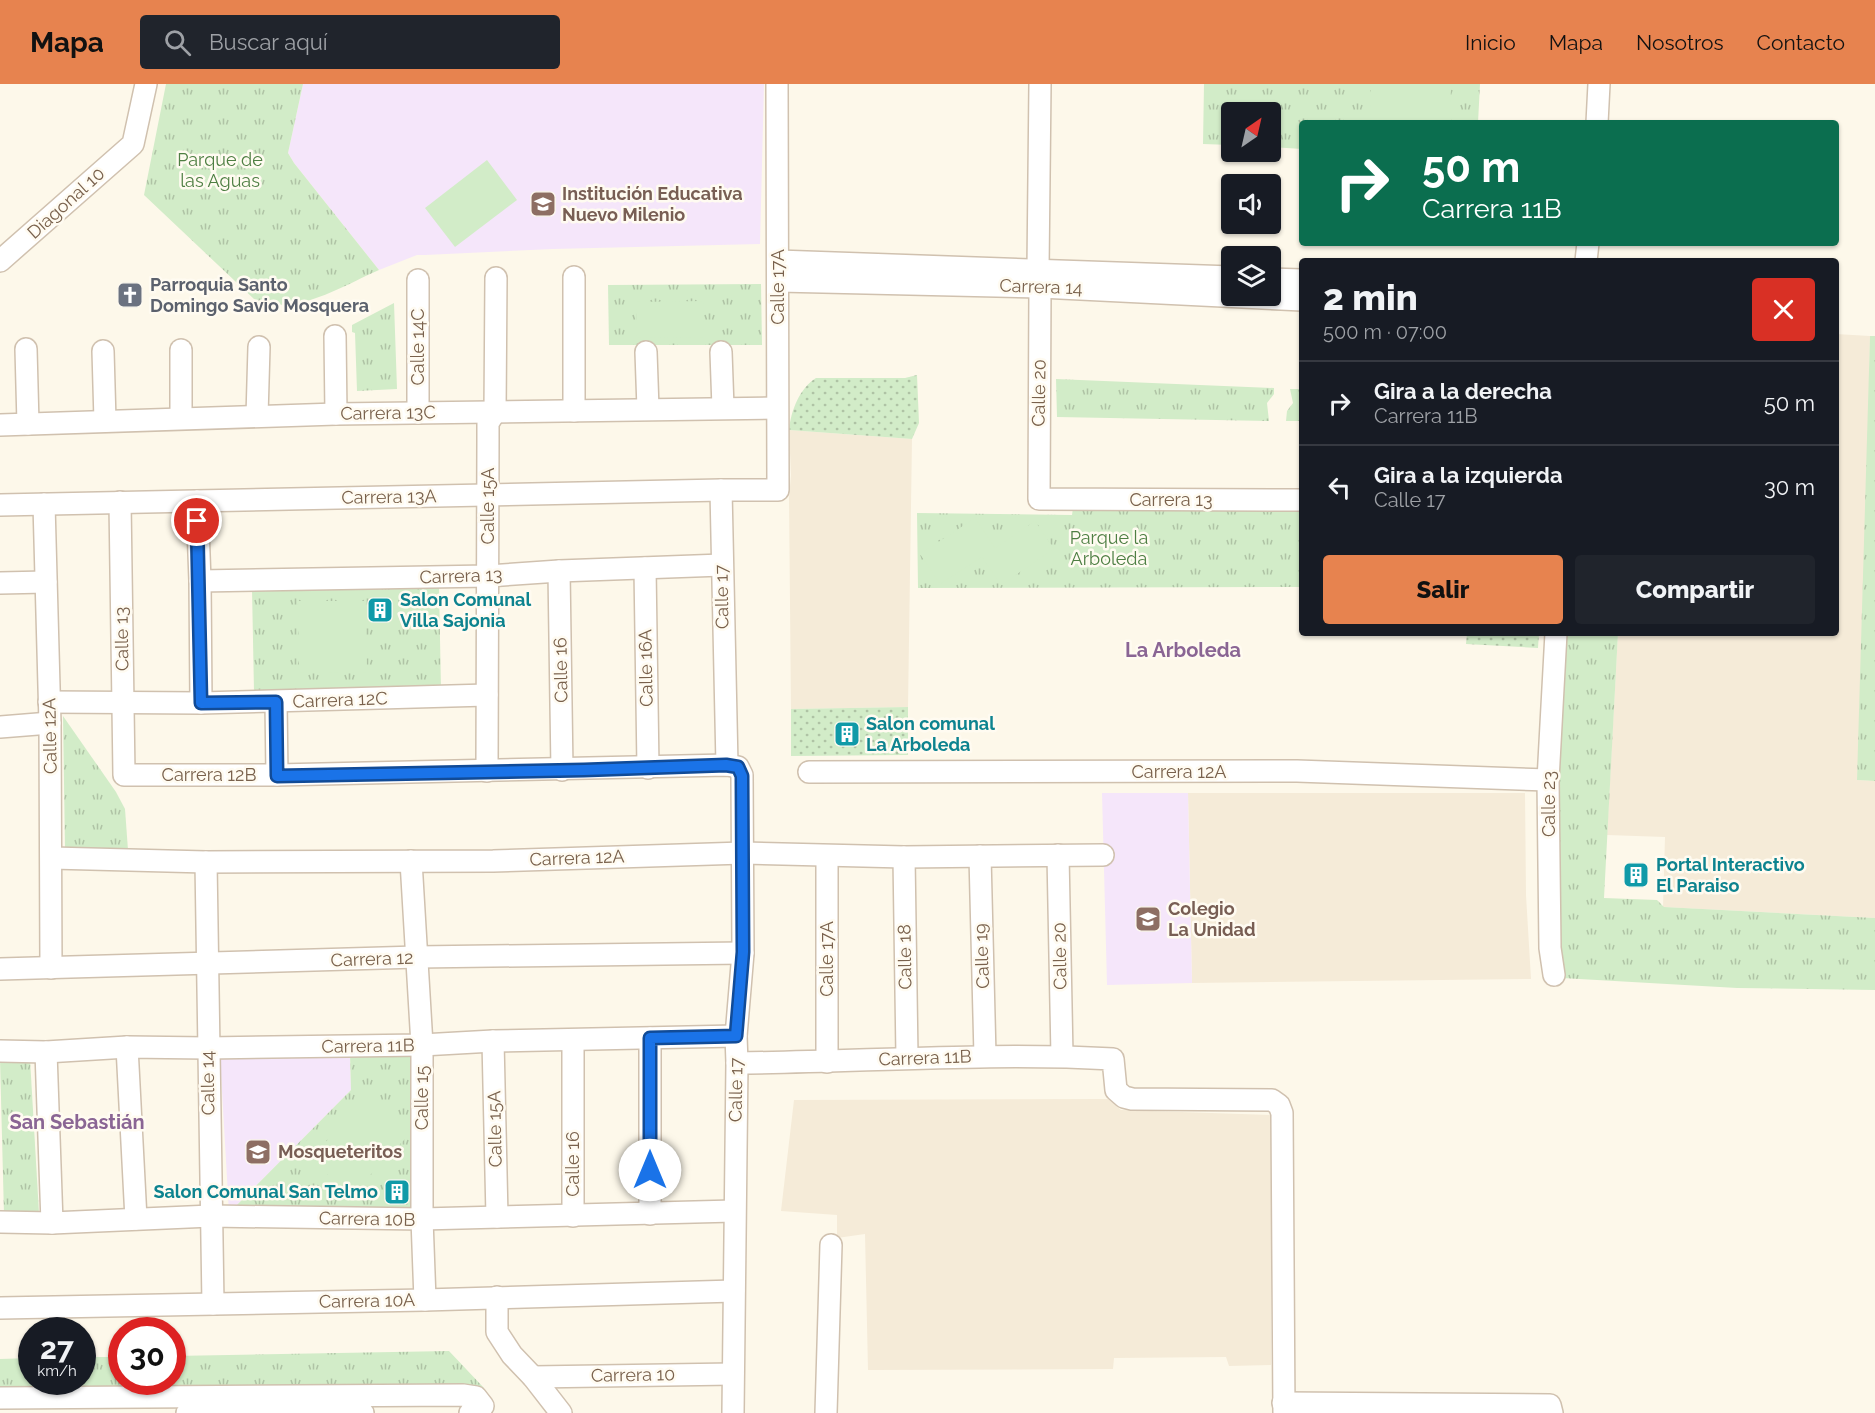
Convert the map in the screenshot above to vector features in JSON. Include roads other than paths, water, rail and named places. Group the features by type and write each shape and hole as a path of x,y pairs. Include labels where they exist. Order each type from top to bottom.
{"street":[{"name":"Diagonal 10","path":"0,261 133,144 146,84"},
{"name":"Calle 17A","path":"777,84 778,490"},
{"name":"Calle 20","path":"1040,84 1040,499"},
{"path":"1597,120 1599,84"},
{"name":"Carrera 14","path":"778,271 1039,278 1221,277"},
{"path":"574,276 574,411"},
{"name":"Calle 15A","path":"488,771 488,423 495,412 496,278"},
{"name":"Carrera 14","path":"1039,278 1299,300"},
{"path":"1281,279 1299,280"},
{"name":"Calle 14C","path":"418,280 418,413"},
{"path":"335,336 336,414"},
{"path":"257,416 259,347"},
{"path":"26,349 28,424"},
{"path":"181,350 181,418"},
{"path":"103,351 105,421"},
{"path":"646,352 648,410"},
{"path":"721,352 723,408"},
{"name":"Carrera 13C","path":"0,425 336,414 777,408"},
{"name":"Calle 17","path":"721,490 726,765 738,767 742,776 743,952 736,1036 733,1413"},
{"name":"Carrera 13A","path":"0,505 778,490"},
{"name":"Carrera 13","path":"1040,499 1299,500"},
{"path":"196,501 200,581 201,703"},
{"name":"Calle 13","path":"120,502 124,775"},
{"name":"Calle 12A","path":"44,504 50,723 51,968"},
{"name":"Carrera 13","path":"200,581 488,576 722,565"},
{"name":"Calle 16A","path":"645,568 648,768"},
{"name":"Calle 16","path":"559,571 562,770"},
{"path":"0,583 46,582"},
{"name":"Calle 23","path":"1554,975 1550,948 1548,780 1556,636"},
{"name":"Carrera 12C","path":"49,702 276,702 487,695"},
{"path":"276,702 277,776"},
{"path":"0,727 50,723"},
{"name":"Carrera 12B","path":"124,775 277,776 726,765"},
{"name":"Carrera 12A","path":"809,772 1297,771 1548,780"},
{"name":"Carrera 12A","path":"52,858 206,862 411,861 743,853 904,857 1103,855"},
{"name":"Calle 20","path":"1058,855 1062,1056"},
{"name":"Calle 17A","path":"827,1062 828,856"},
{"name":"Calle 19","path":"980,856 985,1056"},
{"name":"Calle 18","path":"904,857 907,1057"},
{"name":"Calle 15","path":"411,861 422,1045 422,1219 425,1300"},
{"name":"Calle 14","path":"206,862 207,1048 213,1304"},
{"name":"Carrera 12","path":"0,969 417,957 743,952"},
{"name":"Carrera 11B","path":"0,1051 46,1052 127,1047 422,1045 494,1041 736,1036"},
{"path":"650,1038 650,1214"},
{"name":"Calle 16","path":"573,1040 573,1216"},
{"name":"Calle 15A","path":"494,1041 497,1217"},
{"path":"127,1047 136,1219"},
{"path":"46,1052 52,1223"},
{"name":"Carrera 11B","path":"737,1063 985,1056 1062,1056 1113,1059 1116,1090 1124,1097 1132,1099 1272,1100 1279,1105 1282,1113 1283,1408"},
{"name":"Carrera 10B","path":"0,1222 52,1223 211,1216 422,1219 734,1211"},
{"path":"826,1413 831,1245"},
{"name":"Carrera 10A","path":"0,1308 425,1300 734,1291"},
{"path":"497,1297 497,1332 512,1355 533,1377 561,1413"},
{"name":"Carrera 10","path":"533,1377 733,1374"},
{"path":"187,1413 463,1395 476,1397 483,1406 477,1413 470,1413"},
{"path":"0,1398 271,1407 363,1413"},
{"path":"1283,1408 1551,1409"}],"place":[{"name":"Institución Educativa Nuevo Milenio","path":"543,204"},
{"name":"Parroquia Santo Domingo Savio Mosquera","path":"130,295"},
{"name":"Salon Comunal Villa Sajonia","path":"380,610"},
{"name":"Salon comunal La Arboleda","path":"847,734"},
{"name":"Portal Interactivo El Paraiso","path":"1636,875"},
{"name":"Colegio La Unidad","path":"1148,919"},
{"name":"Mosqueteritos","path":"258,1152"},
{"name":"Salon Comunal San Telmo","path":"397,1192"}],"district":[{"name":"La Arboleda","path":"1183,650"},
{"name":"San Sebastián","path":"77,1122"}],"park label":[{"name":"Parque de las Aguas","path":"220,170"},
{"name":"Parque la Arboleda","path":"1109,548"}]}
